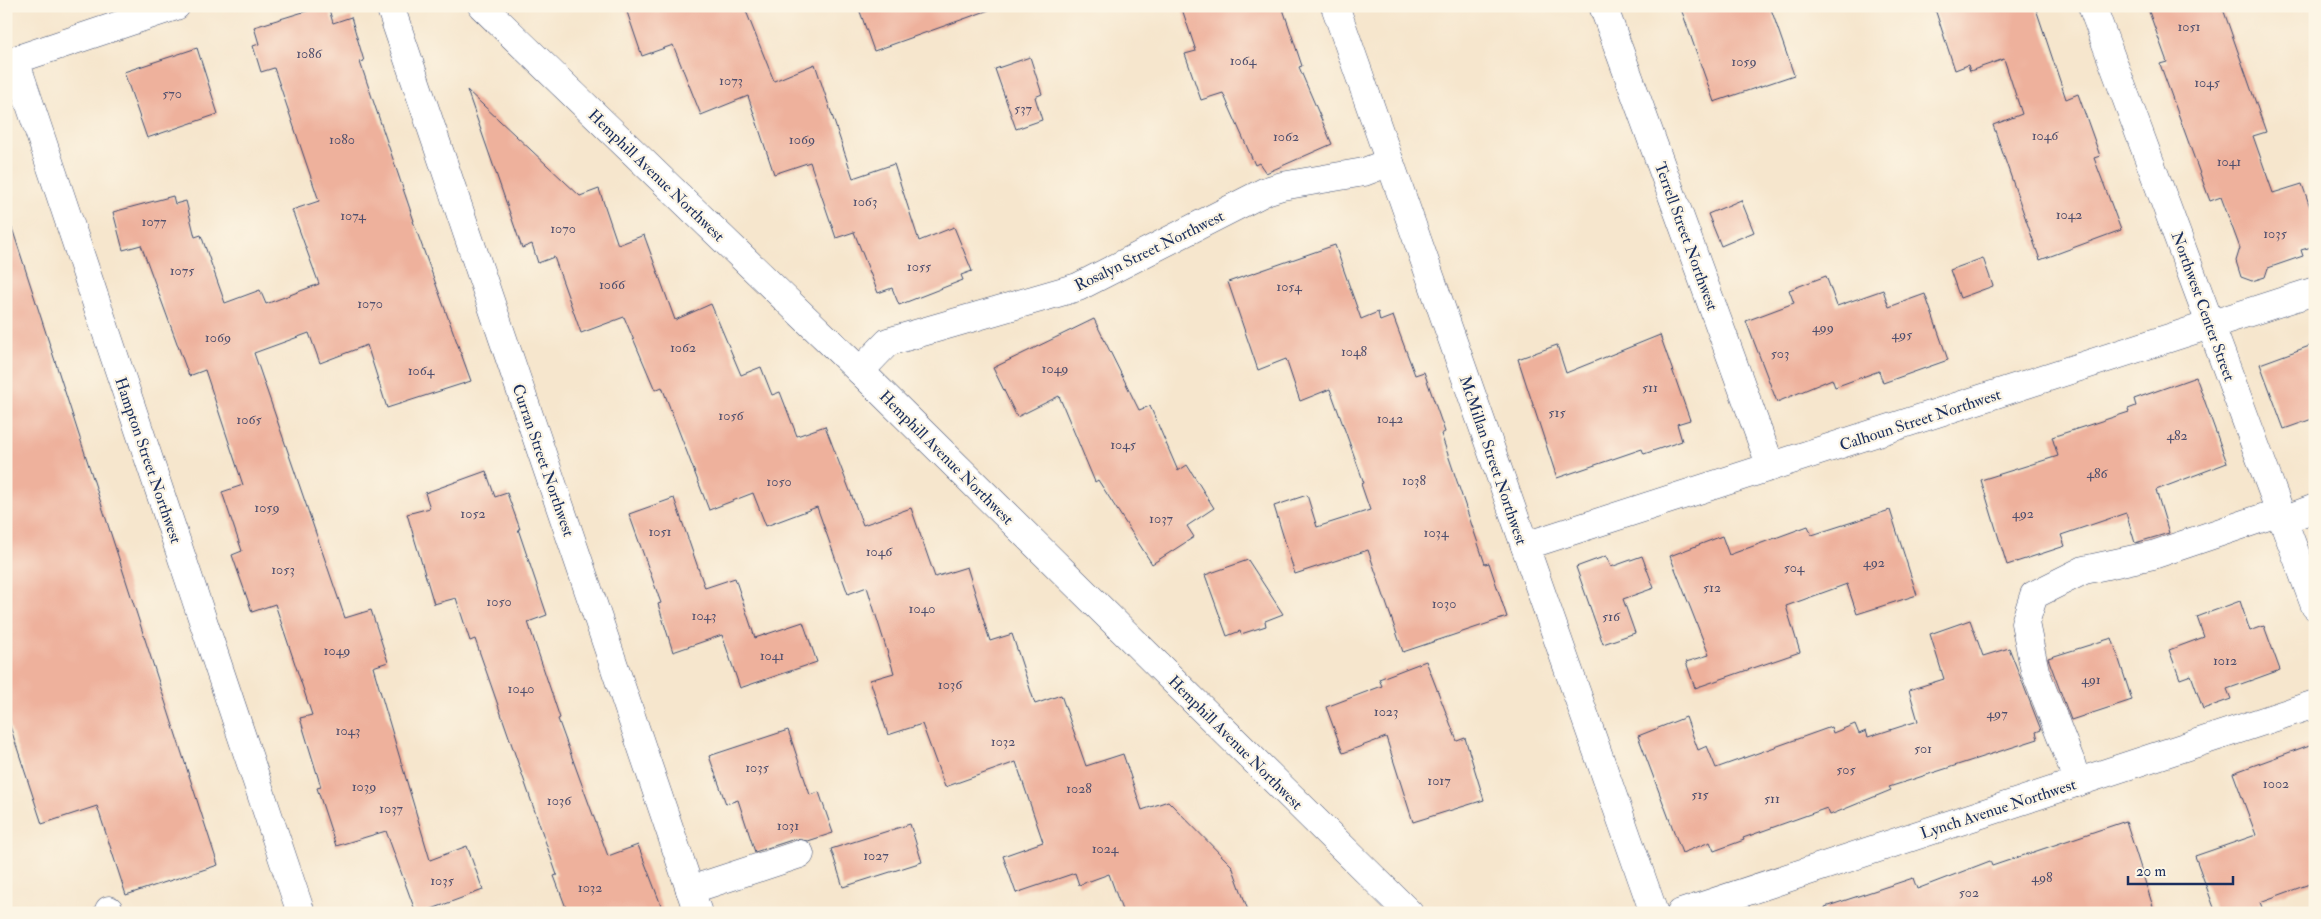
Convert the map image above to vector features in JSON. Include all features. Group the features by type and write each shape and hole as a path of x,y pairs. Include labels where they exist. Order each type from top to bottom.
{"street":[{"name":"Hampton Street Northwest","path":"176,6 15,60 292,910"},
{"name":"Curran Street Northwest","path":"390,6 694,902"},
{"name":"Hemphill Avenue Northwest","path":"482,6 860,371 1409,913"},
{"name":"McMillan Street Northwest","path":"1335,6 1654,913"},
{"name":"Terrell Street Northwest","path":"1603,6 1771,467"},
{"name":"Northwest Center Street","path":"2092,6 2315,606"},
{"name":"Rosalyn Street Northwest","path":"860,371 888,342 1078,287 1266,191 1282,186 1364,172 1390,162"},
{"name":"Calhoun Street Northwest","path":"1525,546 2315,291"},
{"path":"2077,782 2035,671 2025,623 2034,595 2084,570 2153,555 2281,516 2315,508"},
{"name":"Lynch Avenue Northwest","path":"1681,913 2315,704"},
{"path":"694,902 800,854"}],"building":[{"path":"328,6 333,23 351,17 364,61 360,62 413,221 471,381 387,408 367,345 320,363 309,333 254,353 345,618 371,610 388,662 373,667 430,860 467,846 483,890 421,913 416,913 386,831 336,846 317,788 321,787 300,718 312,715 275,604 252,612 232,555 242,551 222,492 243,485 205,370 189,376 141,245 123,250 113,212 173,196 175,204 186,201 195,237 201,235 225,303 260,290 266,304 319,284 292,210 319,201 274,68 261,72 253,46 259,44 254,27"},
{"path":"625,6 744,6 774,81 815,64 853,178 894,164 919,241 954,227 972,271 961,275 963,280 899,305 892,288 878,293 854,232 836,238 810,162 774,174 748,96 701,115 673,45 642,56"},
{"path":"858,6 988,6 989,10 874,51"},
{"path":"1181,6 1282,6 1302,66 1299,67 1332,144 1266,173 1259,163 1255,165 1223,93 1201,100 1185,54 1196,51"},
{"path":"1680,6 1770,6 1794,75 1714,102"},
{"path":"1934,6 2035,6 2066,99 2078,94 2100,156 2094,158 2121,230 2040,260 1993,125 2022,114 2004,59 1970,71 1968,65 1955,70"},
{"path":"2147,6 2222,6 2266,132 2253,136 2273,193 2302,184 2315,221 2315,246 2301,250 2303,256 2268,268 2265,277 2252,281 2241,277 2236,261 2240,248 2221,197 2210,201 2160,64 2167,62"},
{"path":"197,48 218,114 147,138 124,72"},
{"path":"1030,57 1042,94 1035,97 1042,120 1016,129 995,69"},
{"path":"467,90 580,196 599,189 618,245 644,235 675,320 711,304 741,375 761,367 772,395 780,392 797,436 825,426 863,525 911,508 935,577 967,567 990,641 1012,634 1035,704 1061,695 1086,766 1123,754 1142,810 1168,801 1232,866 1249,913 1123,913 1109,874 1079,885 1075,873 1016,893 1003,856 1043,842 1016,762 945,787 922,724 888,735 870,680 894,673 867,587 848,594 817,507 766,526 753,493 709,510 662,387 655,390 624,317 581,333 554,257 538,263 532,244 522,248"},
{"path":"1741,200 1754,232 1721,246 1708,214"},
{"path":"12,228 218,865 126,895 97,806 42,824 6,714 6,229"},
{"path":"1335,245 1361,319 1378,312 1380,321 1393,316 1415,375 1424,372 1445,432 1441,434 1485,564 1489,563 1507,617 1403,652 1368,550 1295,574 1274,506 1307,495 1317,527 1370,510 1361,484 1364,483 1330,389 1300,401 1286,359 1258,370 1228,282"},
{"path":"1983,258 1993,286 1960,298 1950,270"},
{"path":"1826,276 1837,306 1883,290 1889,307 1925,294 1948,360 1883,383 1879,371 1835,387 1832,379 1777,402 1746,321 1794,303 1789,290"},
{"path":"1094,319 1139,410 1150,406 1178,471 1187,465 1214,508 1187,526 1194,537 1152,564 1098,480 1095,482 1059,396 1017,417 993,368"},
{"path":"1660,335 1690,420 1677,424 1682,441 1644,454 1642,449 1557,478 1518,359 1557,345 1566,373"},
{"path":"2315,344 2315,418 2284,429 2260,364"},
{"path":"2196,377 2227,463 2156,490 2169,533 2135,543 2126,513 2061,535 2065,546 2007,565 1981,480 2058,456 2052,437 2129,412 2128,409 2136,406 2134,399"},
{"path":"486,471 495,497 507,493 520,529 518,529 547,615 528,622 560,718 558,719 608,856 638,845 664,913 568,913 554,876 557,875 475,639 470,641 456,598 434,604 407,514 430,508 425,493"},
{"path":"674,498 705,588 735,578 755,638 803,622 817,662 740,688 722,635 673,652 658,604 661,603 629,514"},
{"path":"1890,510 1917,595 1857,614 1847,584 1786,606 1800,652 1695,688 1686,662 1709,655 1670,556 1722,536 1729,555 1808,526 1812,535"},
{"path":"1606,556 1611,567 1642,556 1654,588 1623,599 1635,633 1603,644 1576,567"},
{"path":"1248,560 1283,614 1265,621 1266,626 1241,634 1240,631 1227,636 1205,575"},
{"path":"2240,601 2250,631 2264,626 2280,670 2227,689 2231,699 2203,709 2191,675 2180,679 2169,650 2204,637 2197,617"},
{"path":"1970,620 1983,656 2009,648 2041,730 2036,732 2038,739 1889,787 1891,790 1830,815 1827,808 1743,838 1744,840 1714,851 1710,842 1682,853 1638,736 1686,717 1698,750 1707,746 1716,768 1831,727 1833,733 1855,724 1859,734 1866,731 1868,737 1918,721 1909,690 1944,679 1930,634"},
{"path":"2112,638 2132,700 2071,720 2048,658"},
{"path":"1426,661 1457,741 1465,738 1484,800 1413,822 1386,737 1343,753 1326,707 1382,686 1379,679"},
{"path":"788,730 810,795 819,792 833,833 808,841 795,839 755,852 738,800 726,804 709,756"},
{"path":"2315,743 2315,882 2260,902 2264,913 2216,913 2195,856 2256,835 2233,773"},
{"path":"2126,821 2155,913 1826,913 1825,907 1913,878 1917,889 1990,861 1992,866"},
{"path":"910,824 922,862 843,887 831,849"}]}
